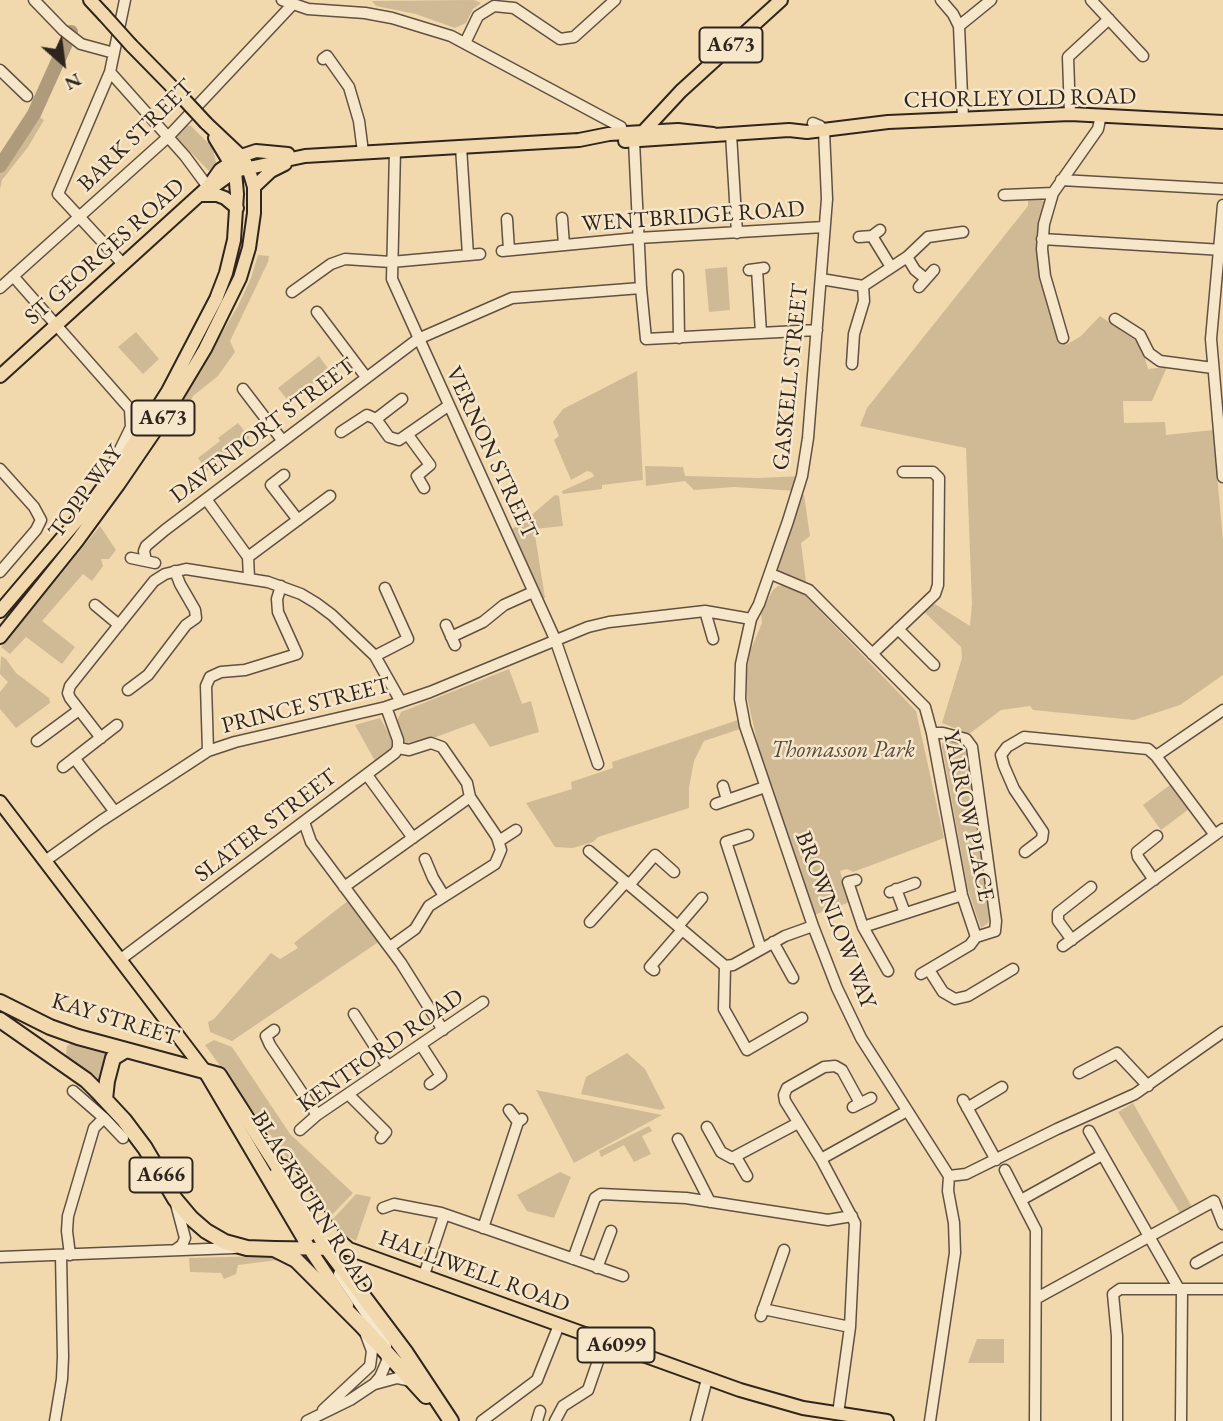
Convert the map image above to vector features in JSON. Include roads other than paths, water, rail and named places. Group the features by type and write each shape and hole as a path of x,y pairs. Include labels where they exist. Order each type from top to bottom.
{"highway":[{"name":"KAY STREET","path":"0,1002 50,1027 204,1070 223,1080"},
{"name":"KAY STREET","path":"0,1020 86,1080 105,1099 145,1148 175,1199 206,1231 225,1242 247,1248 266,1248"},
{"path":"105,1099 113,1058 126,1050"},
{"name":"BLACKBURN ROAD","path":"223,1080 329,1252 406,1353 450,1421"},
{"name":"A666","path":"266,1248 281,1251 296,1259 362,1326"},
{"name":"BLACKBURN ROAD","path":"362,1326 450,1421"}],"main road":[{"path":"90,0 206,123 235,163"},
{"name":"A673","path":"631,133 781,0"},
{"name":"CHORLEY OLD ROAD","path":"631,133 731,134 789,130 807,132 861,124 1070,114 1223,122"},
{"path":"206,123 256,151"},
{"name":"ST GEORGES ROAD","path":"235,163 248,167 305,156 585,138 607,142 631,133"},
{"name":"ST GEORGES ROAD","path":"0,376 204,191 217,184 235,163 256,151 305,156"},
{"path":"254,187 271,171 305,156"},
{"name":"TOPP WAY","path":"0,611 91,504 154,413 198,337 226,273 234,240 237,208 235,163"},
{"name":"TOPP WAY","path":"0,637 118,485 163,419 205,349 240,278 249,248 254,213 254,187 248,167"},
{"path":"204,191 225,198 237,208"},
{"path":"0,802 166,1017 223,1080 323,1222 349,1249"},
{"name":"BLACKBURN ROAD","path":"166,1017 204,1070 309,1248 362,1326"},
{"path":"165,1059 183,1043"},
{"name":"A666","path":"261,1142 308,1233 311,1240 309,1248"},
{"name":"KAY STREET","path":"266,1248 309,1248 329,1252"},
{"name":"HALLIWELL ROAD","path":"329,1252 349,1249 707,1379 785,1404 887,1421"}],"street":[{"path":"34,0 65,32 81,44 114,53"},
{"path":"123,264 58,194 110,72 125,0"},
{"path":"365,13 367,0"},
{"path":"465,43 478,16 494,6 514,8 560,39 574,37 615,0"},
{"path":"941,0 959,26 963,119"},
{"path":"959,26 991,0"},
{"path":"1091,0 1143,56"},
{"path":"287,3 308,9 365,13 422,26 465,43 631,133 646,339 817,330"},
{"name":"BARK STREET","path":"0,288 168,137 287,3"},
{"path":"1070,114 1068,57 1109,19"},
{"path":"323,59 327,56 349,87 359,121 363,152"},
{"path":"0,70 27,96"},
{"path":"110,72 185,156 204,191"},
{"path":"585,138 598,127 597,115"},
{"path":"1063,338 1045,276 1042,239 1045,214 1053,192 1098,129 1101,115"},
{"name":"GASKELL STREET","path":"751,619 760,604 771,574 806,458 827,199 827,129"},
{"path":"731,134 737,233"},
{"path":"461,146 468,255"},
{"name":"VERNON STREET","path":"395,150 396,191 391,262 394,286 555,639 598,764"},
{"path":"1061,180 1223,189"},
{"path":"1004,195 1017,190 1053,192"},
{"path":"1223,205 1219,310 1211,339 1223,477"},
{"name":"WENTBRIDGE ROAD","path":"562,218 564,245"},
{"name":"WENTBRIDGE ROAD","path":"507,219 506,251 824,227"},
{"path":"821,279 863,286 907,257 928,237 950,238 963,232"},
{"path":"859,237 876,233 891,267"},
{"path":"1042,239 1221,250"},
{"path":"292,292 336,261 345,259 391,262 480,254"},
{"path":"907,257 915,270 927,278"},
{"path":"757,269 761,333"},
{"path":"13,276 124,400 132,414 131,427 91,504"},
{"path":"679,338 680,281"},
{"path":"852,364 858,348 854,334 864,301 863,286"},
{"name":"DAVENPORT STREET","path":"131,558 150,562 144,551 146,545 418,340 512,298 641,288"},
{"path":"317,312 366,377"},
{"path":"1128,312 1118,320 1140,335 1149,353 1160,361 1213,368"},
{"path":"243,389 282,440"},
{"path":"376,419 402,400"},
{"path":"341,432 363,416 371,416 392,439 399,440 448,406"},
{"path":"408,435 430,465 417,476 424,488"},
{"path":"0,469 40,516 40,524 0,572"},
{"path":"771,574 809,590 872,654 930,602 937,591 939,478 933,472 902,475"},
{"path":"284,475 271,485 298,520"},
{"path":"248,557 330,496"},
{"path":"206,499 248,557 249,578"},
{"path":"101,738 68,693 70,686 154,581 176,570 195,569 249,578 301,594 332,615 375,656 401,702"},
{"path":"128,690 148,675 186,625 196,618 195,610 180,584 176,570"},
{"path":"208,751 207,680 216,673 245,670 297,654 278,612 277,599 281,586"},
{"path":"375,656 408,639 385,588"},
{"path":"446,625 453,641 504,605 533,592"},
{"path":"100,605 119,625"},
{"path":"705,611 708,634"},
{"name":"PRINCE STREET","path":"46,861 208,751 236,742 386,708 555,639 609,622 705,611 751,619"},
{"name":"BROWNLOW WAY","path":"751,619 741,664 740,699 745,726 813,926 857,1030 950,1176"},
{"path":"898,629 934,665"},
{"path":"925,656 934,648"},
{"name":"YARROW PLACE","path":"872,654 927,712 962,895 976,937"},
{"path":"386,708 397,736 398,748 409,750 430,743 442,747 467,783 470,797 499,841 501,850 495,864 426,910 415,929 390,947"},
{"path":"37,741 79,710"},
{"path":"1156,756 1223,710"},
{"path":"64,767 117,725"},
{"path":"932,733 966,739 972,747 996,928 991,933 976,937 970,945 925,972 943,992 955,999 968,996 1009,971 1012,984"},
{"path":"1025,852 1039,842 1043,835 1003,766 1001,755 1007,747 1021,737 1144,747 1156,756 1219,832 1068,943 1057,916 1091,887"},
{"name":"SLATER STREET","path":"121,960 367,775 398,748"},
{"path":"75,759 115,812"},
{"path":"367,775 413,838"},
{"path":"723,786 727,800"},
{"path":"716,804 765,787"},
{"path":"344,887 470,797"},
{"path":"304,822 311,842 390,947 443,1030"},
{"path":"499,841 516,830"},
{"path":"748,835 726,842 761,949"},
{"path":"1154,880 1139,860 1137,852 1157,836"},
{"path":"589,851 725,966 733,965 773,943 813,926"},
{"path":"590,922 655,855 674,872"},
{"path":"425,859 444,896"},
{"path":"856,880 848,882 863,927 888,971"},
{"path":"905,913 893,890 915,883"},
{"path":"863,927 962,895"},
{"path":"654,970 650,967 701,904"},
{"path":"773,943 793,978"},
{"path":"725,966 724,1009 747,1049 802,1018"},
{"name":"KENTFORD ROAD","path":"300,1130 317,1115 483,1002"},
{"path":"354,1021 388,1067"},
{"path":"274,1030 266,1035 270,1045 317,1115"},
{"path":"930,1421 955,1253 954,1223 948,1191 950,1176 966,1174 1148,1086 1223,1032"},
{"path":"421,1045 441,1076 430,1084"},
{"path":"1079,1073 1117,1053 1148,1086"},
{"path":"838,1414 849,1327 855,1226 823,1162 785,1101 785,1091 828,1066 840,1068 857,1105 871,1098"},
{"path":"996,1160 965,1104 1002,1087"},
{"path":"73,1091 123,1138"},
{"path":"349,1095 386,1132 381,1138"},
{"path":"484,1228 520,1121 509,1110"},
{"path":"823,1162 907,1111"},
{"path":"55,1421 63,1357 68,1216 94,1128 104,1118"},
{"path":"707,1127 723,1155 736,1157 798,1123"},
{"path":"1089,1131 1180,1289 1181,1421"},
{"path":"672,1154 680,1143 710,1202"},
{"path":"1021,1200 1102,1155"},
{"path":"736,1157 747,1176"},
{"path":"1005,1170 1037,1236 1035,1421"},
{"path":"689,1199 699,1190 701,1184"},
{"path":"573,1259 598,1195 689,1199 828,1220 852,1216"},
{"path":"171,1251 182,1245 185,1238 175,1199"},
{"path":"1037,1298 1214,1200 1223,1224"},
{"path":"383,1208 394,1204 444,1215 623,1276"},
{"path":"424,1275 444,1215"},
{"path":"597,1268 611,1231"},
{"path":"0,1257 247,1248"},
{"path":"1196,1263 1207,1254 1223,1248"},
{"path":"784,1250 775,1287 762,1312 849,1327"},
{"name":"BLACKBURN ROAD","path":"329,1252 341,1279 382,1337 388,1355"},
{"path":"1117,1421 1117,1336 1112,1296 1115,1291 1223,1289"},
{"path":"482,1421 537,1380 559,1325"},
{"path":"320,1413 370,1366 372,1351 362,1326"},
{"path":"555,1421 563,1406 588,1390 606,1341"},
{"path":"307,1421 350,1400 374,1384 385,1370 388,1355"},
{"path":"374,1384 397,1378 414,1383"},
{"path":"696,1421 707,1379"}],"waterway":[{"path":"0,166 34,114 71,32"}],"park label":[{"name":"Thomasson Park","path":"843,751"}]}
